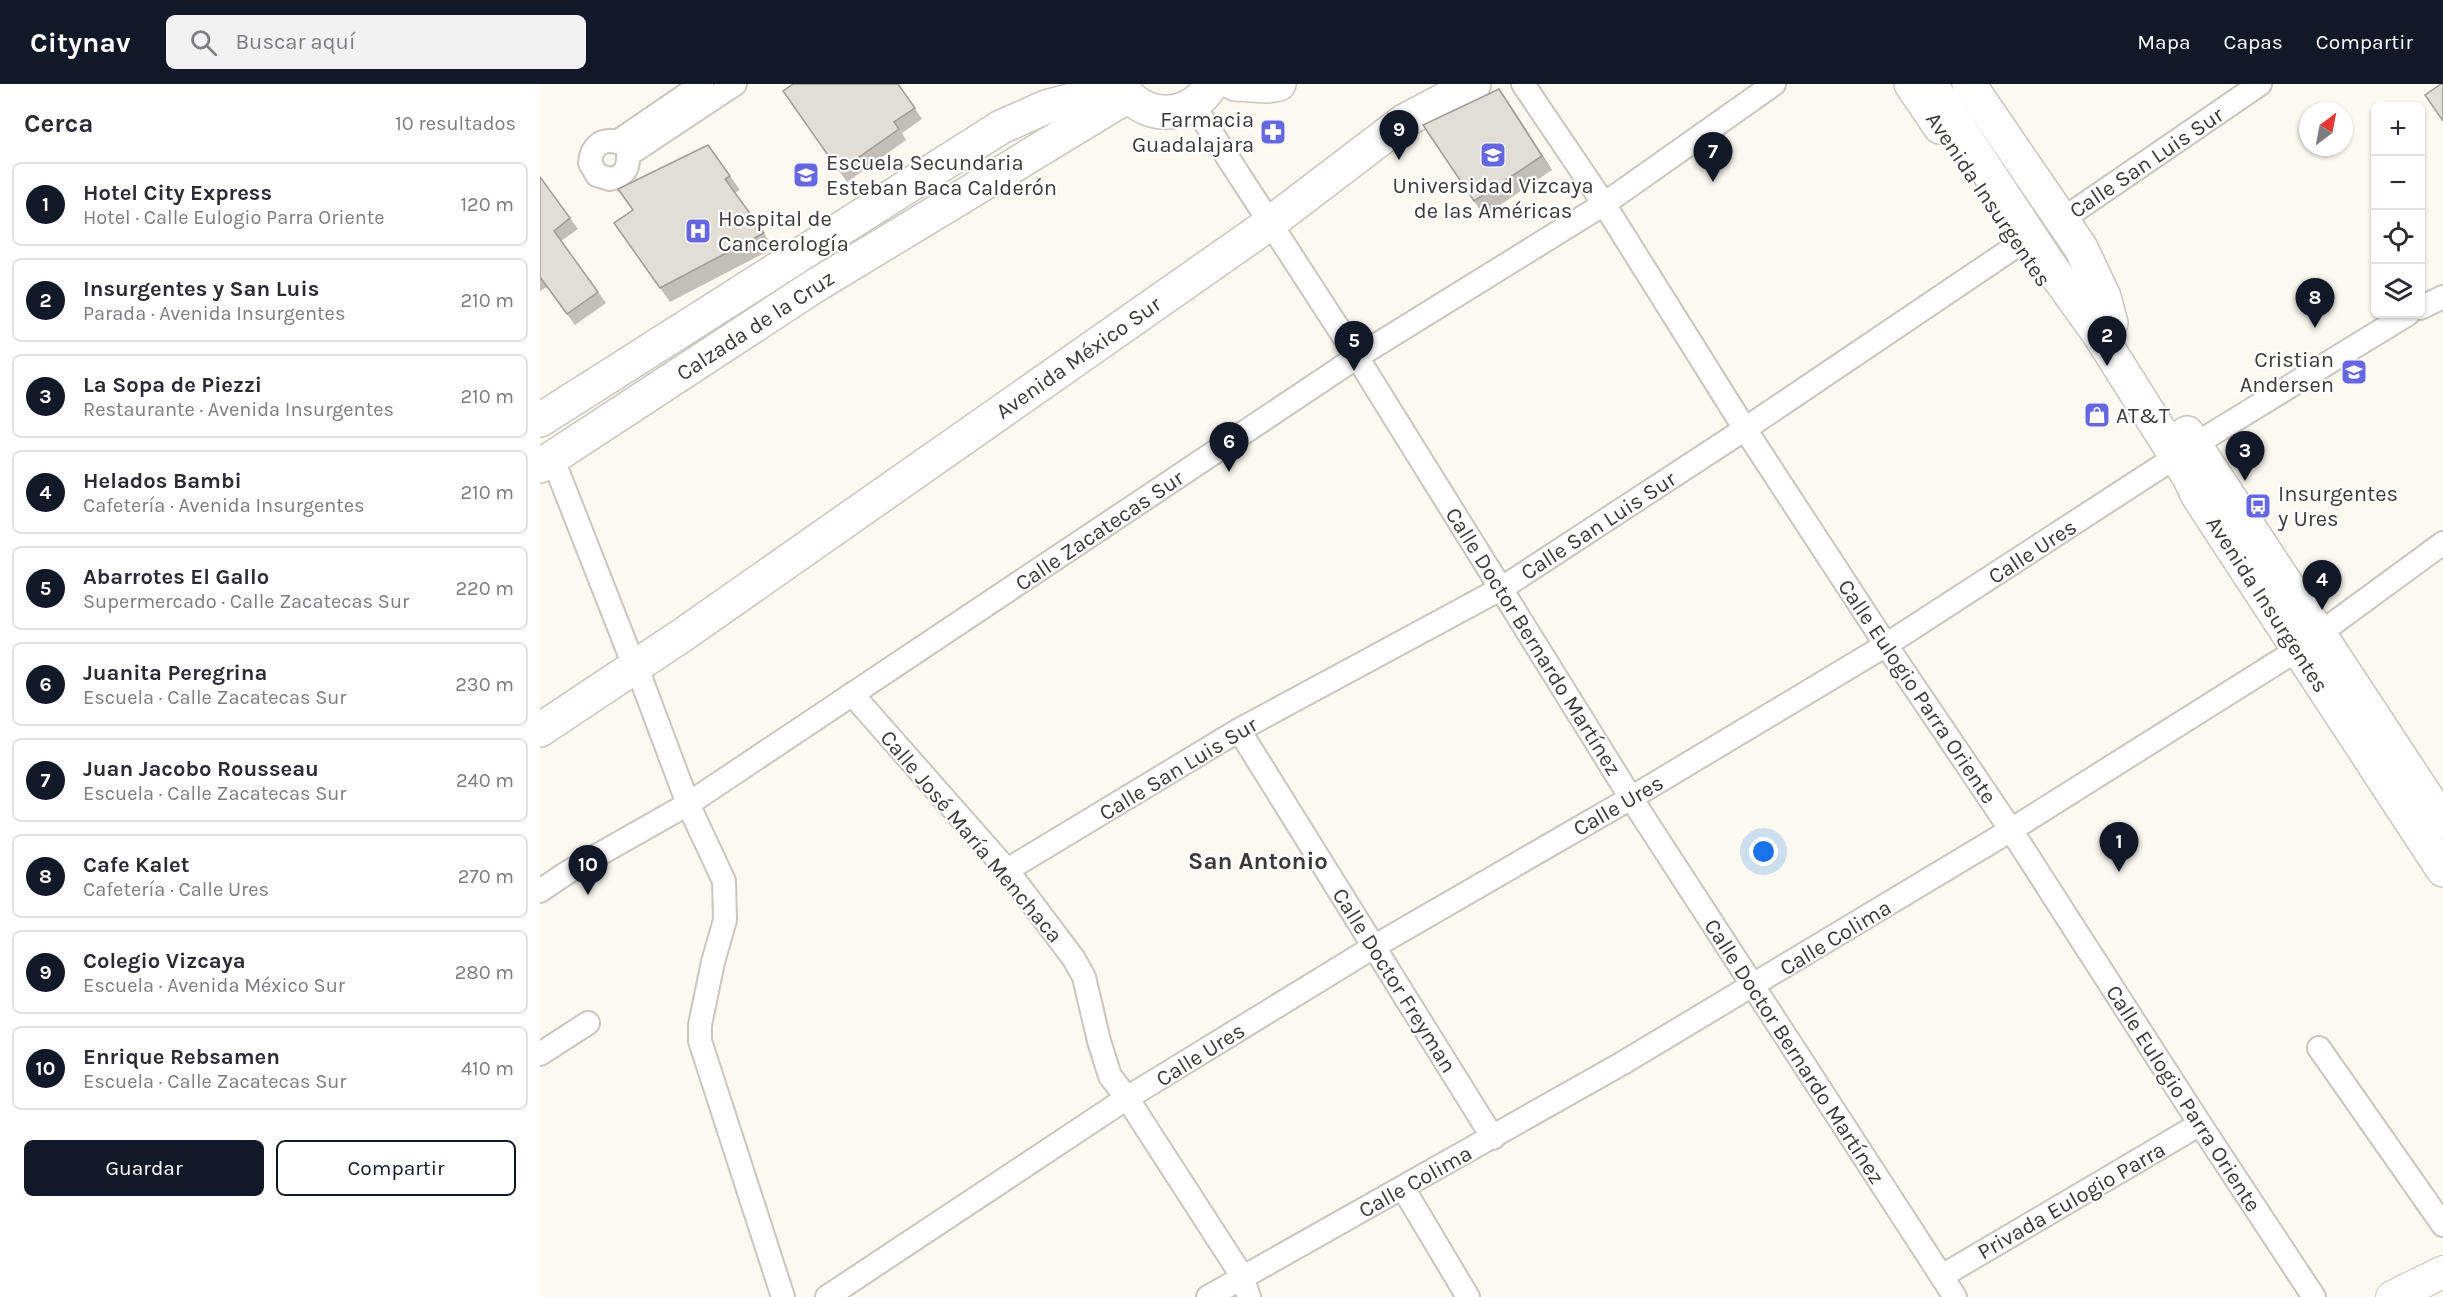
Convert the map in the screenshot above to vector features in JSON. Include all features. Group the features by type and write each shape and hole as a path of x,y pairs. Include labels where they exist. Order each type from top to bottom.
{"main road":[{"path":"1235,84 1267,86 1279,84"},
{"path":"1404,121 1414,104 1415,96 1411,84"},
{"name":"Avenida México Sur","path":"540,746 636,667 1269,224 1404,121 1474,84"},
{"name":"Avenida Insurgentes","path":"1911,84 2054,293 2082,322 2105,329"},
{"name":"Avenida Insurgentes","path":"1930,84 2050,266 2105,329"},
{"name":"Avenida Insurgentes","path":"1950,84 2105,329 2309,642 2443,870"},
{"name":"Avenida Insurgentes","path":"1969,84 2081,248 2104,297 2105,329"},
{"path":"1122,89 1138,105 1154,111 1171,112 1203,94"},
{"name":"Calzada de la Cruz","path":"540,420 1001,127 1046,107 1122,89"},
{"name":"Calzada de la Cruz","path":"546,462 1122,89"},
{"path":"705,315 728,342"},
{"path":"540,730 684,634"},
{"name":"Avenida Insurgentes","path":"2309,642 2443,822"},
{"name":"Avenida México Sur","path":"540,717 636,667"},
{"path":"2392,1297 2443,1272"}],"street":[{"path":"702,84 676,112 735,84"},
{"name":"Calle Eulogio Parra Oriente","path":"1523,84 1604,204 1745,429 1886,645 2012,830 2314,1297"},
{"name":"Calle Zacatecas Sur","path":"540,891 568,872 688,804 1357,357 1604,204 1774,84"},
{"name":"Calle San Luis Sur","path":"2062,219 2260,84"},
{"name":"Calle Doctor Bernardo Martínez","path":"1203,94 1269,224 1357,357 1631,798 1955,1297"},
{"name":"Calle San Luis Sur","path":"1007,870 1239,730 1502,588 1745,429 2019,244"},
{"path":"2425,306 2443,297"},
{"name":"Calle Ures","path":"827,1297 1127,1098 1375,946 1631,798 1886,645 2185,451 2401,318"},
{"path":"546,462 636,667 688,804 724,881 726,920 713,962 700,1025 700,1041 783,1297"},
{"name":"Calle Colima","path":"1208,1297 1245,1286 1403,1188 1752,987 2012,830 2309,642 2443,543"},
{"name":"Calle José María Menchaca","path":"852,694 1007,870 1054,932 1084,977 1110,1076 1127,1098 1245,1286"},
{"name":"Calle Doctor Freyman","path":"1239,730 1493,1138"},
{"path":"540,1054 588,1023"},
{"path":"2319,1048 2443,1225"},
{"name":"Privada Eulogio Parra","path":"1942,1276 2200,1124"},
{"path":"1403,1188 1468,1297"}],"building":[{"path":"793,84 898,84 915,108 894,122 899,129 839,171 783,91"},
{"path":"2443,84 2443,121 2425,95"},
{"name":"Universidad Vizcaya de las Américas","path":"1499,89 1542,156 1474,201 1423,125"},
{"name":"Hospital de Cancerología","path":"708,145 730,176 725,179 764,233 660,288 614,223 633,210 618,189"},
{"path":"540,177 570,218 554,231 598,292 567,314 540,277"}],"place":[{"name":"Farmacia Guadalajara","path":"1273,132"},
{"name":"Universidad Vizcaya de las Américas","path":"1493,155"},
{"name":"Colegio Vizcaya","path":"1399,160"},
{"name":"Escuela Secundaria Esteban Baca Calderón","path":"806,175"},
{"name":"Juan Jacobo Rousseau","path":"1713,182"},
{"name":"Hospital de Cancerología","path":"698,231"},
{"name":"Cafe Kalet","path":"2315,328"},
{"name":"Insurgentes y San Luis","path":"2107,366"},
{"name":"Abarrotes El Gallo","path":"1354,371"},
{"name":"Cristian Andersen","path":"2354,372"},
{"name":"AT&T","path":"2097,415"},
{"name":"Juanita Peregrina","path":"1229,472"},
{"name":"La Sopa de Piezzi","path":"2245,481"},
{"name":"Insurgentes y Ures","path":"2258,506"},
{"name":"Helados Bambi","path":"2322,610"},
{"name":"Hotel City Express","path":"2119,872"},
{"name":"Enrique Rebsamen","path":"588,895"}],"district":[{"name":"San Antonio","path":"1258,861"}]}
